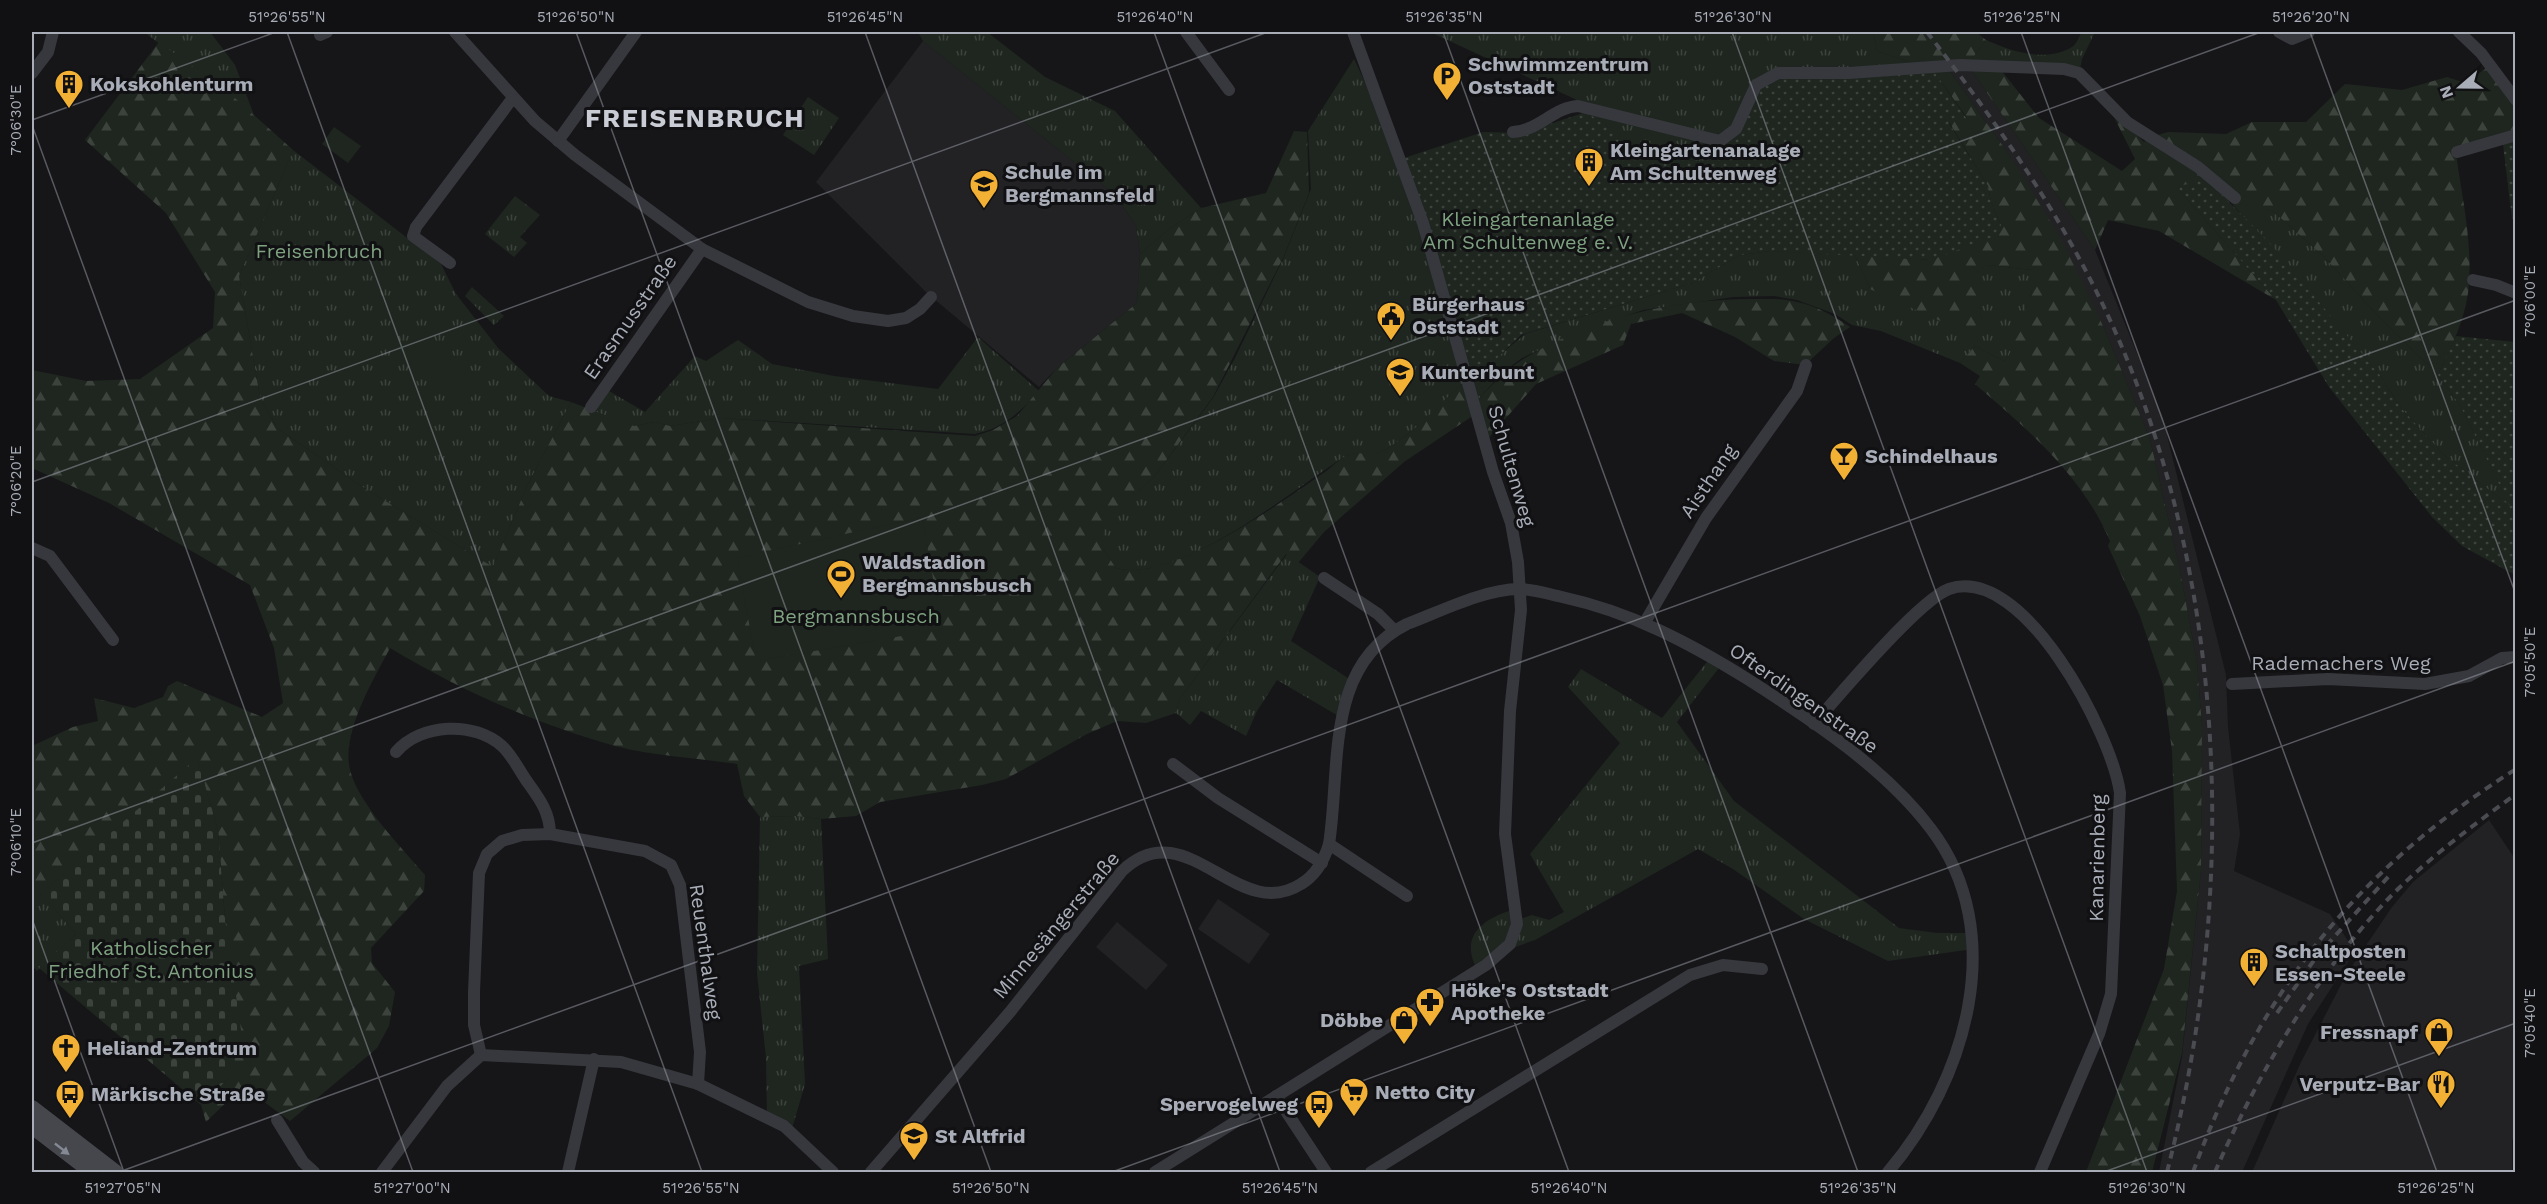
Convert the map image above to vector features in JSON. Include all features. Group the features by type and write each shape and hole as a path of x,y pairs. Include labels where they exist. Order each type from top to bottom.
{"main road":[{"path":"32,1108 115,1173"},
{"path":"32,1126 92,1173"}],"street":[{"path":"32,73 48,52 53,32"},
{"name":"Erasmusstraße","path":"455,32 512,99 558,141 702,249 808,302 853,316 888,321 906,318 920,309 931,297"},
{"path":"558,141 636,32"},
{"path":"1186,32 1229,90"},
{"name":"Schultenweg","path":"1276,1096 1486,965 1503,952 1516,929 1516,909 1505,834 1510,711 1520,630 1521,589 1511,523 1493,472 1423,223 1353,32"},
{"path":"2279,32 2292,39 2308,32"},
{"path":"2459,32 2481,53 2516,100"},
{"path":"1513,132 1535,127 1565,110 1578,106 1720,141 1736,129 1756,85 1778,73 1849,73 1960,65 2064,69 2079,73 2127,122 2198,166 2235,198"},
{"path":"450,263 413,236 416,227 512,99"},
{"path":"2457,152 2516,135"},
{"name":"Erasmusstraße","path":"591,407 702,249"},
{"path":"2473,280 2496,285 2516,293"},
{"name":"Aisthang","path":"1645,622 1706,518 1797,391 1806,365"},
{"path":"32,549 50,556 113,640"},
{"path":"1324,578 1378,614 1394,630"},
{"name":"Kanarienberg","path":"1814,724 1927,605 1949,590 1972,586 1999,598 2022,615 2064,668 2091,714 2114,765 2120,793 2111,994 2099,1034 2040,1173"},
{"name":"Ofterdingenstraße","path":"1521,589 1585,603 1645,622 1717,660 1814,724 1876,773 1912,806 1933,831 1959,883 1972,940 1973,973 1970,998 1963,1034 1954,1060 1917,1132 1888,1173"},
{"name":"Minnesängerstraße","path":"871,1173 1000,1023 1122,871 1135,860 1154,853 1174,852 1253,891 1265,893 1299,886 1316,872 1329,844 1345,696 1362,661 1394,630 1496,592 1521,589"},
{"name":"Rademachers Weg","path":"2232,684 2328,680 2425,684 2469,676 2502,658 2516,657"},
{"path":"396,752 405,741 444,729 467,729 485,735 503,747 543,804 550,820 550,834"},
{"path":"1173,764 1218,798 1322,863"},
{"name":"Reuenthalweg","path":"481,1055 474,1025 479,873 487,854 502,841 522,835 550,834 645,851 671,865 680,885 700,1052 698,1084"},
{"path":"1329,844 1407,896"},
{"path":"1371,1173 1690,975 1723,965 1762,969"},
{"path":"382,1173 447,1086 481,1055 621,1062 698,1084 781,1125 832,1173"},
{"path":"568,1173 594,1059"},
{"path":"1155,1173 1276,1096 1326,1173"},
{"path":"278,1120 303,1162 315,1173"}],"shaded area":[{"name":"Schule im Bergmannsfeld","path":"923,41 1113,193 1136,225 1140,254 1137,303 1057,368 1039,387 927,293 816,182"},
{"path":"1970,68 2095,250 2162,415 2226,675 2228,727 2240,834 2234,871 2330,914 2355,951 2308,1024 2242,1172 2159,1172 2182,1057 2201,870 2202,726 2197,663 2179,565 2150,439 2104,328 2010,156 1949,70"},
{"path":"2489,820 2515,859 2516,1130 2512,1141 2512,1172 2252,1172 2301,1062 2346,975 2392,907 2413,882"},
{"path":"1218,899 1270,934 1249,964 1198,929"},
{"path":"1117,922 1168,965 1146,990 1096,947"}],"green space":[{"path":"144,32 210,32 235,65 254,115"},
{"path":"918,32 987,32 1045,77 1115,111 1201,208 1169,229 1140,254 1136,225 1113,193 923,41"},
{"path":"1430,32 1873,32 1877,51 1918,65 1750,103 1742,130 1711,154 1704,163 1644,151 1585,112 1575,99"},
{"path":"1873,32 1976,32 1986,40 1969,63 1918,65 1877,51"},
{"path":"2082,32 2095,32 2082,59 2079,74 1969,63 1986,40 2006,48 2040,55 2062,52 2072,47"},
{"name":"Bergmannsbusch","path":"159,42 236,99 293,150 239,276 260,397 277,428 361,486 493,567 527,486 571,402 634,426 655,422 670,426 721,418 975,436 993,430 1017,416 1057,368 1137,303 1140,254 1169,229 1201,208 1266,193 1294,131 1307,132 1309,193 1284,256 1213,397 1154,477 1109,519 1103,529 1103,549 1116,568 1139,570 1165,564 1223,538 1302,488 1348,455 1379,453 1394,444 1416,427 1466,380 1474,404 1504,373 1525,358 1578,332 1606,322 1634,313 1693,303 1775,299 1811,306 1850,327 1834,338 1805,365 1774,361 1735,337 1682,313 1631,324 1623,345 1536,384 1485,442 1477,413 1404,462 1324,532 1298,563 1286,554 1179,700 1176,713 1146,723 1117,721 1087,734 1006,779 880,802 856,816 821,819 795,816 760,817 744,796 737,764 615,746 556,727 471,692 390,648 361,705 351,736 349,751 349,765 353,779 369,808 425,875 424,891 371,948 372,963 395,992 389,1026 377,1048 290,1121 243,1086 206,1122 201,1105 229,1078 225,919 218,830 197,759 32,901 32,746 73,727 98,721 94,698 134,708 163,697 168,686 177,681 262,717 283,703 274,648 250,585 109,503 32,468 32,370 86,381 140,379 213,328 215,292 166,213 85,140"},
{"path":"1354,59 1399,153 1466,380 1416,427 1394,444 1379,453 1353,454 1344,457 1266,511 1202,549 1171,562 1142,569 1116,568 1103,549 1103,529 1108,519 1154,477 1213,398 1234,360 1284,257 1311,189 1308,131"},
{"path":"2488,67 2515,105 2515,134 2456,154 2468,235 2469,283 2462,319 2438,375 2380,318 2324,257 2274,212 2177,188 2276,300 2159,231 2108,220 2095,250 1970,68 2001,70 2039,118 2122,171 2135,159 2109,107 2144,142 2147,138 2168,132 2226,134 2252,122 2306,122 2345,84 2402,90 2447,77 2465,83"},
{"path":"1933,70 1949,70 2010,156 2061,239 2104,328 2150,439 2179,565 2197,663 2202,726 2201,870 2182,1053 2152,1172 2086,1172 2164,969 2177,891 2172,751 2163,685 2140,616 2108,546 2110,541 2085,495 2034,436 1975,384 1980,376 1960,363 1975,346 2004,361 2010,353 2032,291 2032,270 1988,265 1973,274 1982,320 1967,333 1870,289 1855,255 1931,260 2001,225 1991,202 1988,186 1949,122 1967,118"},
{"name":"Kleingartenanlage Am Schultenweg e. V.","path":"1933,70 1967,119 1949,123 1988,186 1991,202 2001,225 1998,235 1931,260 1771,251 1740,255 1692,283 1521,335 1469,385 1401,159 1483,132 1523,133 1586,112 1644,151 1704,163 1720,144 1742,130 1754,97 1773,82 1783,79"},
{"path":"808,97 839,118 814,155 783,135"},
{"path":"334,127 361,146 348,163 322,144"},
{"path":"2515,141 2515,218 2512,219 2503,144"},
{"name":"Freisenbruch","path":"293,150 441,264 456,294 498,348 549,396 571,402 527,486 493,567 361,486 277,428 260,397 239,276"},
{"path":"2206,179 2269,242 2379,374 2401,408 2444,455 2510,506 2460,405 2438,375 2456,336 2515,342 2515,575 2462,546 2432,517 2329,387 2276,300 2176,187"},
{"path":"515,196 540,215 520,237 527,243 514,257 485,234"},
{"path":"2228,199 2274,212 2324,257 2380,318 2438,375 2460,405 2511,507 2444,455 2401,408 2379,374 2298,278"},
{"path":"1771,251 1855,255 1870,289 1982,320 1972,274 1988,265 2032,270 2032,291 2011,353 2004,361 1975,346 1960,363 1881,331 1852,325 1835,314 1797,300 1774,296 1733,297 1643,310 1576,333 1522,358 1503,372 1474,404 1469,385 1488,365 1525,334 1692,283 1740,255"},
{"path":"472,287 504,316 494,325 465,296"},
{"path":"426,331 479,390 459,408 405,350"},
{"path":"978,337 1039,391 1003,424 975,434 721,418 670,426 655,422 634,426 591,412 609,391 645,412 695,356 706,361 738,340 772,364 834,376 938,389"},
{"name":"Waldstadion Bergmannsbusch","path":"922,517 942,629 756,661 737,558"},
{"path":"1287,554 1320,577 1291,641 1351,680 1342,718 1277,680 1257,711 1246,736 1201,711 1190,725 1176,713 1179,700"},
{"path":"1711,657 1722,664 1677,722 1734,801 1899,928 1937,933 1971,933 1973,949 1888,961 1804,919 1733,869 1698,849 1535,940 1515,947 1508,945 1478,971 1471,948 1477,930 1484,923 1516,909 1517,920 1532,915 1549,920 1564,912 1530,854 1620,743 1568,687 1581,669 1662,718"},
{"name":"Katholischer Friedhof St. Antonius","path":"197,758 218,830 225,919 242,1037 229,1078 201,1105 39,968 76,934 41,893"},
{"path":"795,816 821,819 828,959 799,966 805,1084 791,1132 767,1117 766,1058 757,973 760,817"},
{"path":"32,882 76,934 37,971 32,965"}],"railway":[{"path":"1927,32 1971,90 2033,180 2088,275 2135,379 2170,488 2195,601 2208,716 2212,832 2206,947 2191,1061 2167,1172"},
{"path":"2193,1172 2219,1108 2248,1048 2281,993 2318,942 2360,895 2406,850 2458,809 2516,769"},
{"path":"2215,1172 2271,1059 2343,951 2412,876 2516,794"},
{"path":"2277,1013 2317,956 2389,876"}],"place":[{"name":"Schwimmzentrum Oststadt","path":"1447,102"},
{"name":"Kokskohlenturm","path":"69,110"},
{"name":"Kleingartenanalage Am Schultenweg","path":"1589,188"},
{"name":"Schule im Bergmannsfeld","path":"984,210"},
{"name":"Bürgerhaus Oststadt","path":"1391,342"},
{"name":"Kunterbunt","path":"1400,398"},
{"name":"Schindelhaus","path":"1844,482"},
{"name":"Waldstadion Bergmannsbusch","path":"841,600"},
{"name":"Schaltposten Essen-Steele","path":"2254,988"},
{"name":"Höke's Oststadt Apotheke","path":"1430,1028"},
{"name":"Döbbe","path":"1404,1046"},
{"name":"Fressnapf","path":"2439,1058"},
{"name":"Heliand-Zentrum","path":"66,1074"},
{"name":"Verputz-Bar","path":"2441,1110"},
{"name":"Netto City","path":"1354,1118"},
{"name":"Märkische Straße","path":"70,1120"},
{"name":"Spervogelweg","path":"1319,1130"},
{"name":"St Altfrid","path":"914,1162"}],"district":[{"name":"FREISENBRUCH","path":"695,118"}]}
